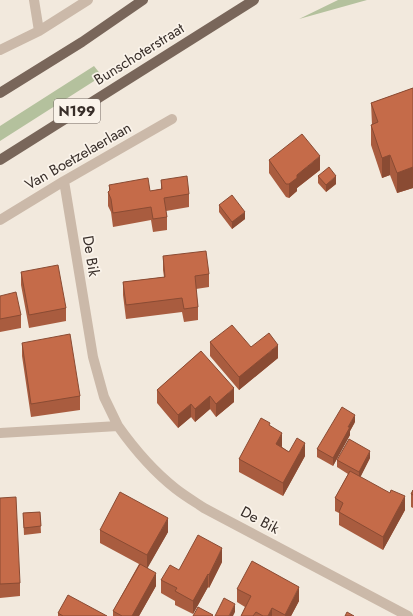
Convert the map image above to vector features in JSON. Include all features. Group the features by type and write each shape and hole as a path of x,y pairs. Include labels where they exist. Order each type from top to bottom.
{"main road":[{"path":"0,93 82,42 143,0"},
{"name":"Bunschoterstraat","path":"0,160 254,0"}],"street":[{"path":"34,0 39,31"},
{"path":"0,50 39,31 88,0"},
{"name":"Van Boetzelaerlaan","path":"0,220 172,119"},
{"name":"De Bik","path":"64,182 93,357 104,397 118,426 140,455 156,472 177,490 204,508 408,616"},
{"path":"0,433 118,426"}],"green space":[{"path":"338,0 367,0 299,19"},
{"path":"94,66 102,76 0,141 0,126"}],"building":[{"path":"413,88 413,167 397,173 390,155 382,158 371,125 378,122 371,103"},
{"path":"302,134 320,156 297,175 297,178 289,184 286,184 269,160"},
{"path":"329,167 336,176 326,185 318,176"},
{"path":"187,176 189,194 164,198 167,217 153,219 151,207 113,213 111,199 108,192 110,190 109,185 148,178 150,191 162,189 161,180"},
{"path":"232,195 245,212 232,222 219,205"},
{"path":"206,251 209,274 195,276 198,307 184,309 182,298 126,305 123,282 165,277 163,256"},
{"path":"58,265 66,308 29,315 21,272"},
{"path":"16,292 21,315 0,319 0,296"},
{"path":"232,325 251,347 269,333 278,345 239,377 210,342"},
{"path":"70,334 80,396 31,404 22,343"},
{"path":"201,351 234,388 216,404 210,396 195,409 191,404 178,415 157,390"},
{"path":"342,407 355,415 333,458 317,449"},
{"path":"261,418 282,433 276,444 289,452 297,438 305,443 283,483 239,459"},
{"path":"349,439 370,451 359,472 337,460"},
{"path":"350,471 390,493 391,490 405,496 383,537 339,512 343,503 335,498"},
{"path":"120,492 168,518 147,555 100,530"},
{"path":"16,497 20,583 0,584 0,498"},
{"path":"40,512 41,526 24,528 23,513"},
{"path":"198,535 222,548 209,575 208,574 193,601 175,591 177,588 161,580 170,565 179,570"},
{"path":"252,561 299,587 285,615 272,608 268,616 263,616 256,612 253,616 241,616 251,596 237,589"},
{"path":"140,564 156,573 132,616 122,616 113,611"},
{"path":"68,595 107,616 63,616 58,613"},
{"path":"224,598 235,604 229,616 215,616"},
{"path":"198,607 213,615 193,616"},
{"path":"347,612 354,616 345,616"}]}
